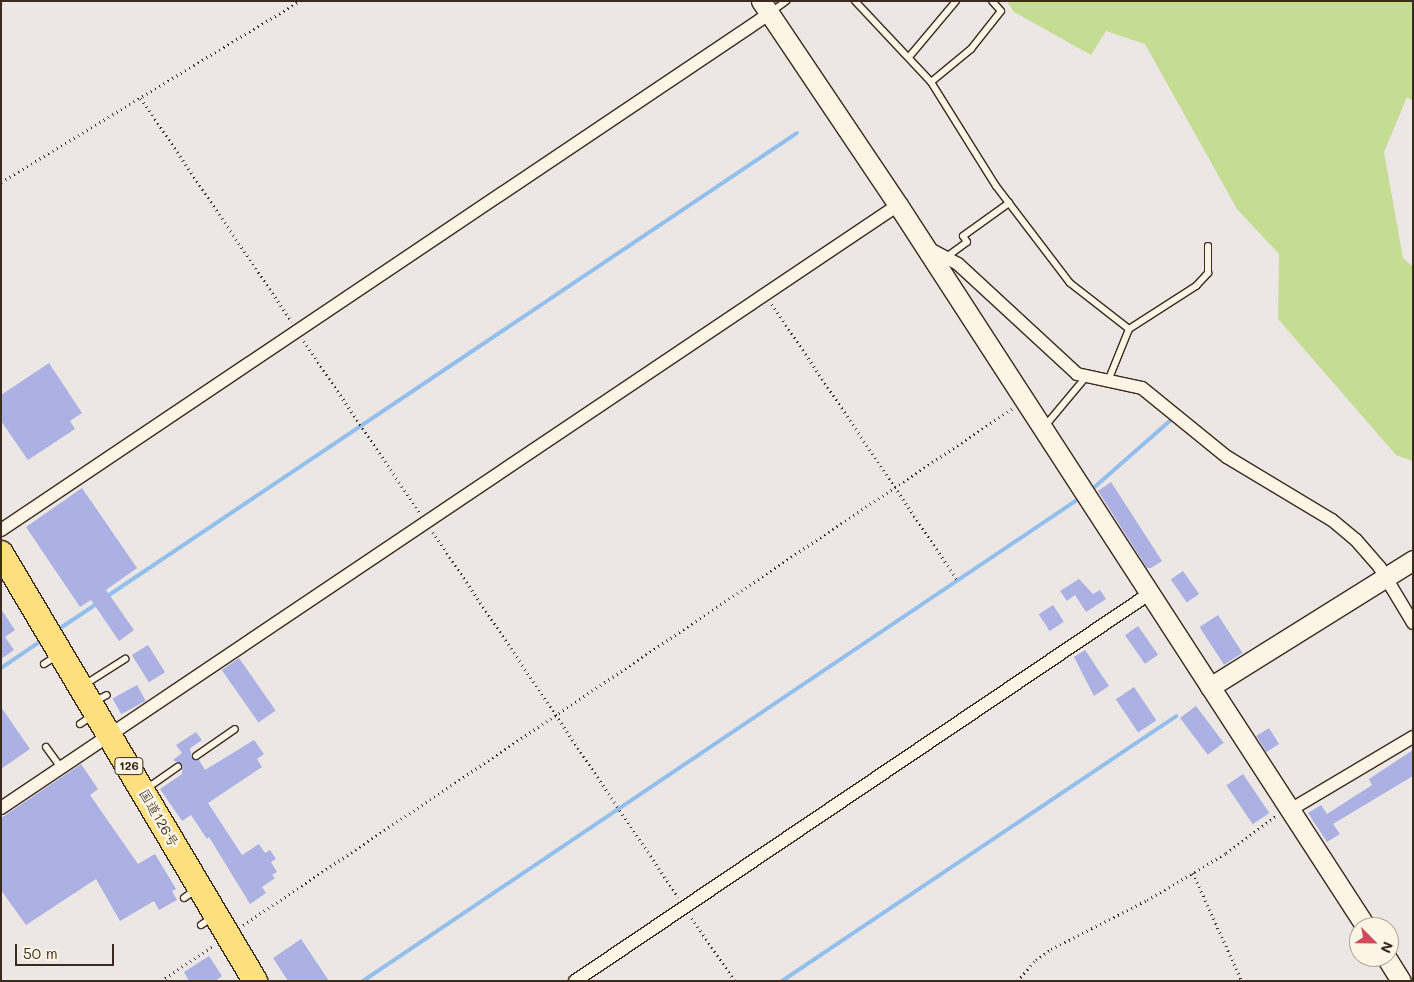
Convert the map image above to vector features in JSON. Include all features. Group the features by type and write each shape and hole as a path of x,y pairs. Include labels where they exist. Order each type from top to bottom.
{"highway":[{"name":"国道126号","path":"1,553 53,659 91,704 143,791 192,892 209,920 228,936 255,981"}],"street":[{"path":"1,530 297,330 765,8 926,247 1360,917"},
{"path":"1,808 898,205"},
{"path":"926,247 958,264 1077,374 1142,388 1227,457 1332,520 1356,540 1385,576 1413,623"},
{"path":"1210,686 1413,560"},
{"path":"575,981 1149,594"},
{"path":"1289,808 1413,738"},
{"path":"1392,967 1401,981"}],"lane":[{"path":"765,8 786,1"},
{"path":"855,1 931,82 1009,203 1070,283 1129,330"},
{"path":"909,57 956,1"},
{"path":"931,82 971,48 1001,11 992,1"},
{"path":"945,258 967,242 963,236 1009,203"},
{"path":"1108,381 1129,330 1196,286 1208,273 1208,246"},
{"path":"1043,429 1086,377"},
{"path":"91,704 125,659"},
{"path":"196,756 236,729"},
{"path":"46,747 60,768"},
{"path":"143,791 178,767"}],"path":[{"path":"1,182 300,1"},
{"path":"141,98 735,981"},
{"path":"766,294 958,581"},
{"path":"161,981 1024,400"},
{"path":"1017,981 1051,949 1226,853 1289,808"},
{"path":"1193,872 1242,981"}],"green space":[{"path":"1007,1 1413,1 1413,101 1407,97 1384,152 1403,258 1413,267 1413,461 1396,455 1278,319 1279,254 1237,209 1145,44 1106,31 1091,55 1014,12"}],"building":[{"path":"49,363 82,413 70,421 75,429 28,460 1,421 1,395"},
{"path":"1111,482 1162,561 1151,568 1147,568 1098,491"},
{"path":"82,488 137,568 106,590 134,630 119,641 91,600 80,607 26,527"},
{"path":"1183,571 1199,594 1187,603 1171,580"},
{"path":"1079,579 1093,594 1100,590 1106,599 1086,612 1075,595 1067,601 1060,591"},
{"path":"1053,605 1064,622 1050,631 1039,614"},
{"path":"1,609 15,630 5,637 14,650 1,659"},
{"path":"1218,615 1243,653 1224,665 1200,627"},
{"path":"1138,626 1158,655 1145,664 1125,635"},
{"path":"148,645 165,672 149,682 132,655"},
{"path":"1085,650 1109,686 1094,696 1074,657"},
{"path":"239,658 276,710 259,722 222,670"},
{"path":"137,685 146,701 121,714 113,699"},
{"path":"1134,687 1156,720 1138,732 1116,699"},
{"path":"1196,706 1224,743 1208,755 1180,718"},
{"path":"1,707 30,749 1,769"},
{"path":"1269,728 1279,744 1266,752 1256,736"},
{"path":"196,732 202,740 190,748 192,758 199,760 205,770 254,740 264,754 257,759 262,767 208,803 242,855 259,844 265,853 270,850 276,859 271,862 277,872 272,875 275,878 262,887 266,893 250,904 209,837 207,839 191,815 182,821 160,789 182,774 182,765 173,760 182,753 176,745"},
{"path":"1413,750 1413,776 1333,824 1340,834 1327,842 1308,813 1321,805 1327,814 1372,785 1369,779"},
{"path":"81,764 98,789 90,795 138,864 155,854 176,889 172,891 177,900 159,910 154,901 120,921 96,879 26,925 1,890 1,818"},
{"path":"1243,774 1269,813 1253,824 1226,785"},
{"path":"301,939 329,981 288,981 273,958"},
{"path":"209,956 222,976 215,981 189,981 184,972"}],"waterway":[{"path":"106,597 797,133"},
{"path":"1090,491 1173,418"},
{"path":"363,981 1080,498"},
{"path":"56,631 98,603"},
{"path":"1,668 44,639"},
{"path":"782,981 1176,716"}]}
